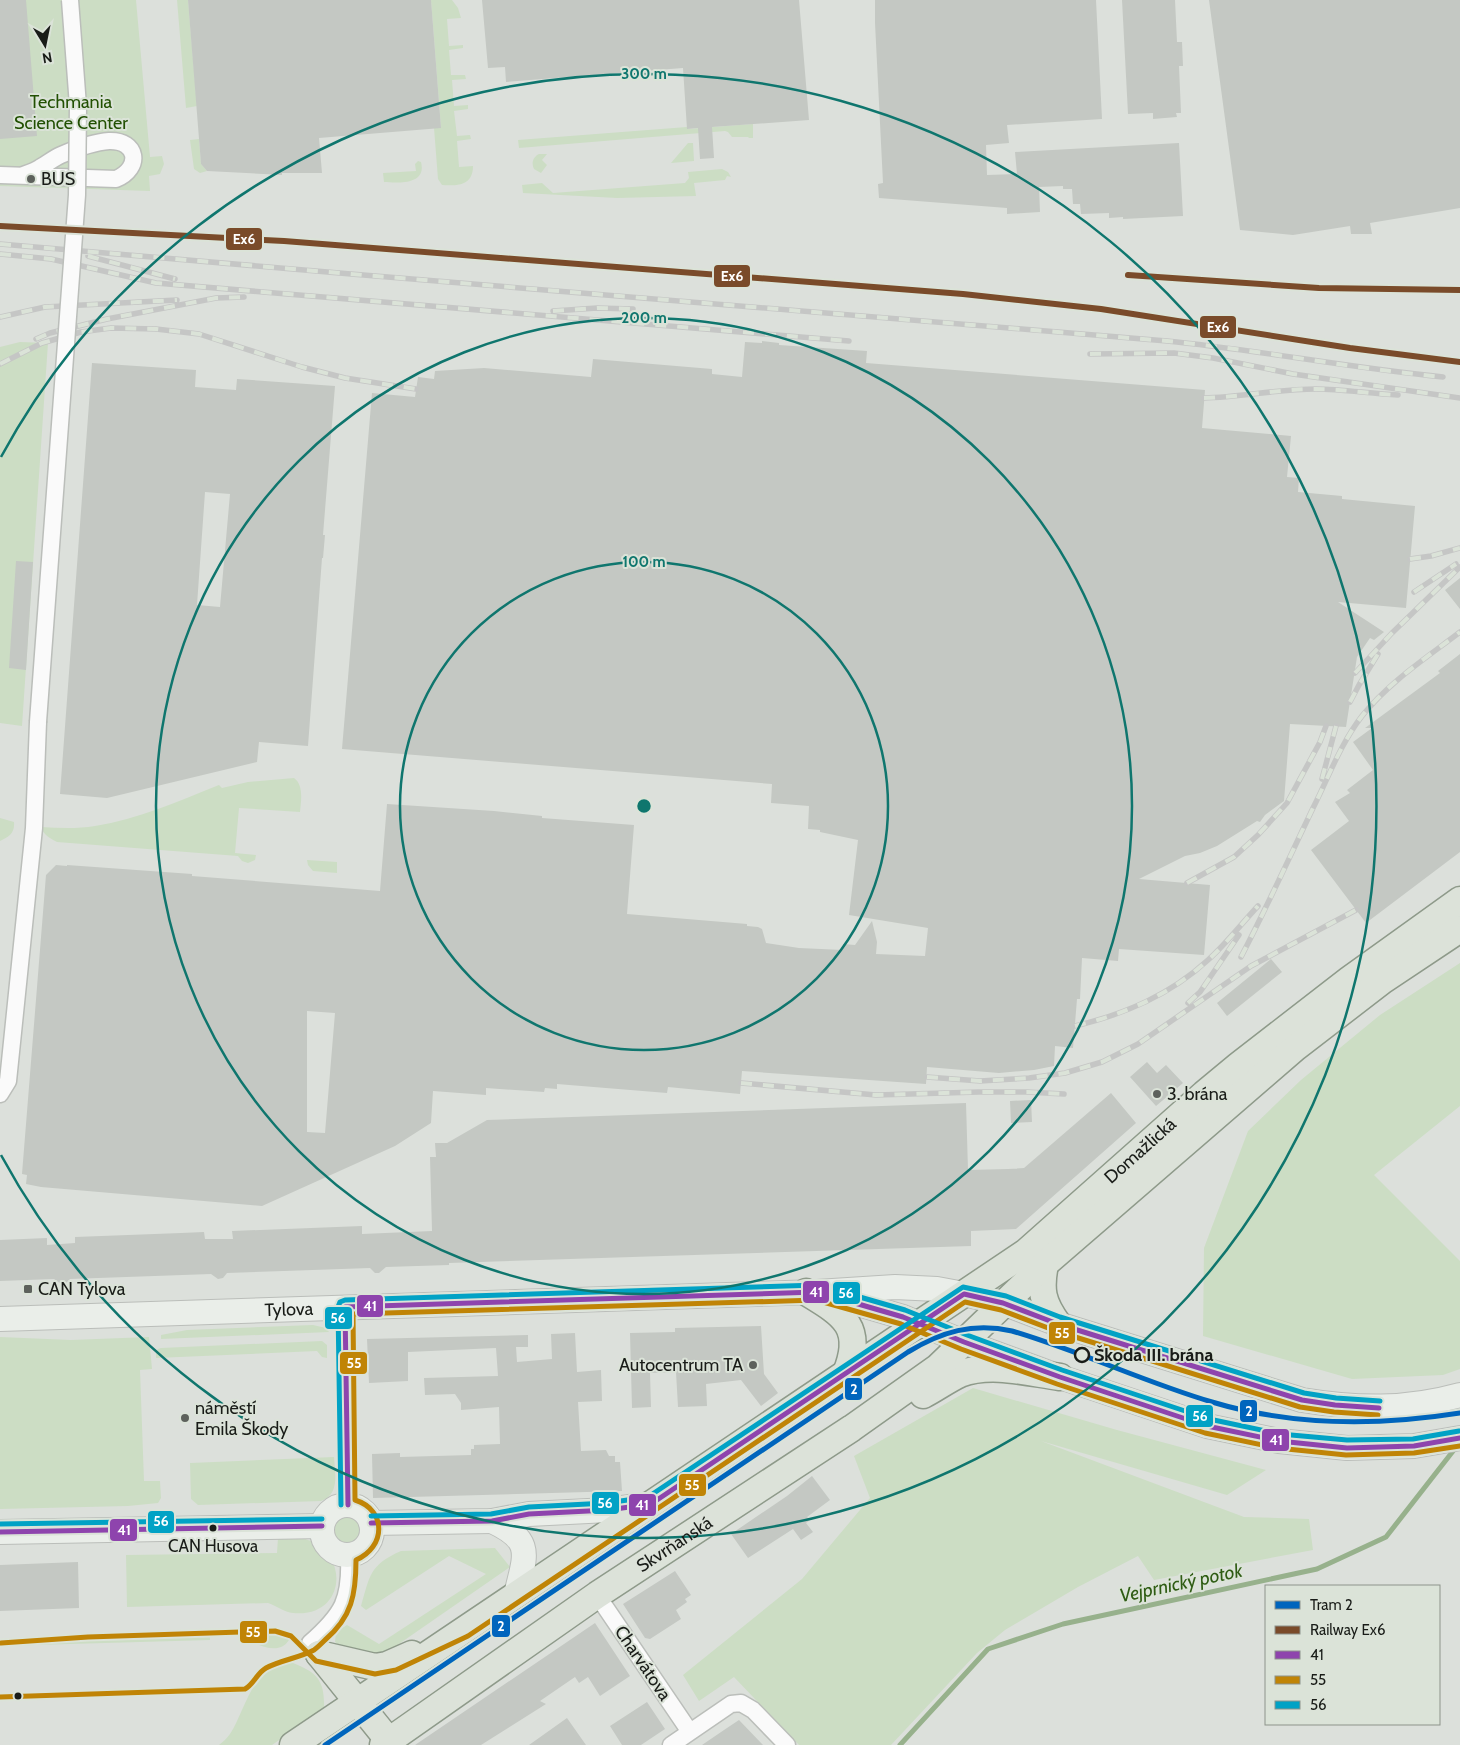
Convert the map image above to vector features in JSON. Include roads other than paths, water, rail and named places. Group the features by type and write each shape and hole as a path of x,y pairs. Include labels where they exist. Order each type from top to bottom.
{"main road":[{"name":"Domažlická","path":"920,1324 1026,1252 1204,1094 1284,1029 1460,900"},
{"name":"Domažlická","path":"964,1342 1045,1264 1295,1048 1382,981 1460,929"},
{"path":"1045,1264 1042,1284 1044,1299 1050,1313 1058,1324"},
{"path":"811,1292 835,1310 844,1319 850,1330 854,1342 846,1373"},
{"path":"293,1745 920,1324"},
{"name":"Skvrňanská","path":"386,1743 596,1594 852,1428 938,1367 964,1342"},
{"path":"852,1428 926,1393 962,1373 992,1369 1060,1377"},
{"path":"319,1654 362,1665 381,1666 393,1663 464,1630"},
{"path":"319,1654 358,1703 386,1743"}],"street":[{"path":"0,1094 8,1081 34,828 38,722 77,195 78,106 70,0"},
{"path":"0,175 116,178 126,175 134,159 131,149 124,143 110,141 59,155 40,168 23,175"},
{"name":"Tylova","path":"0,1319 811,1292 894,1287 936,1289 1003,1303 1058,1324 1302,1400 1335,1406 1378,1408 1449,1398"},
{"name":"Tylova","path":"811,1292 879,1309 1060,1377 1207,1426 1279,1441 1347,1448 1414,1446 1460,1438"},
{"path":"345,1307 348,1505"},
{"path":"371,1523 492,1521 529,1514 608,1510 651,1504"},
{"path":"348,1505 356,1506 363,1510 371,1523 372,1532 365,1548 358,1553 349,1555 342,1554 328,1547 322,1533 322,1526 328,1513 334,1508 348,1505"},
{"path":"492,1521 509,1529 520,1540 523,1547 523,1564 516,1595"},
{"path":"0,1532 322,1526"},
{"path":"319,1654 310,1643 332,1624 343,1606 349,1579 349,1555"},
{"name":"Charvátova","path":"596,1594 690,1732"},
{"path":"671,1745 731,1704 741,1703 753,1710 787,1745"}],"waterway":[{"name":"Vejprnický potok","path":"900,1745 988,1649 1063,1624 1317,1569 1386,1537 1457,1446"}],"railway":[{"path":"0,244 1167,341 1443,377"},
{"path":"0,254 51,259 156,283 849,341"},
{"path":"88,256 175,279"},
{"path":"36,339 50,333 107,319 216,298 244,297"},
{"path":"0,317 45,307 177,300"},
{"path":"553,311 597,308 633,309"},
{"path":"0,364 42,343 81,332 111,328 156,329 199,334 302,367 345,378 416,389"},
{"path":"1090,354 1174,353 1213,358 1293,374 1460,398"},
{"path":"1204,398 1316,389 1398,395"},
{"path":"1410,559 1431,556 1460,548"},
{"path":"1414,592 1456,564"},
{"path":"1355,673 1392,633 1460,567"},
{"path":"1241,957 1336,760 1355,726 1362,716 1396,681 1460,632"},
{"path":"1350,702 1378,654"},
{"path":"1187,883 1234,857 1258,835 1287,803 1320,742 1326,726"},
{"path":"1322,779 1336,726"},
{"path":"1075,1026 1112,1016 1146,1002 1178,983 1215,954 1258,906"},
{"path":"927,1077 980,1081 1029,1078 1065,1073 1102,1062 1138,1044 1251,966 1356,910"},
{"path":"1188,1003 1200,992 1239,935"},
{"path":"741,1083 876,1095 979,1092 1064,1094"}],"tram line":[{"name":"2","path":"325,1745 908,1352 945,1334 971,1328 998,1328 1012,1331 1187,1394 1242,1410 1273,1416 1367,1422 1460,1413"}],"rail line":[{"name":"Ex6","path":"0,226 284,241 963,294 1101,309 1350,348 1460,362"},
{"name":"Ex6","path":"1128,275 1319,288 1460,290"}],"place":[{"name":"BUS","path":"31,179"},
{"name":"3. brána","path":"1157,1094"},
{"name":"CAN Tylova","path":"28,1289"},
{"name":"Škoda III. brána","path":"1082,1355"},
{"name":"Autocentrum TA","path":"753,1365"},
{"name":"náměstí Emila Škody","path":"185,1418"},
{"name":"CAN Husova","path":"213,1528"}],"park label":[{"name":"Techmania Science Center","path":"71,112"}]}
